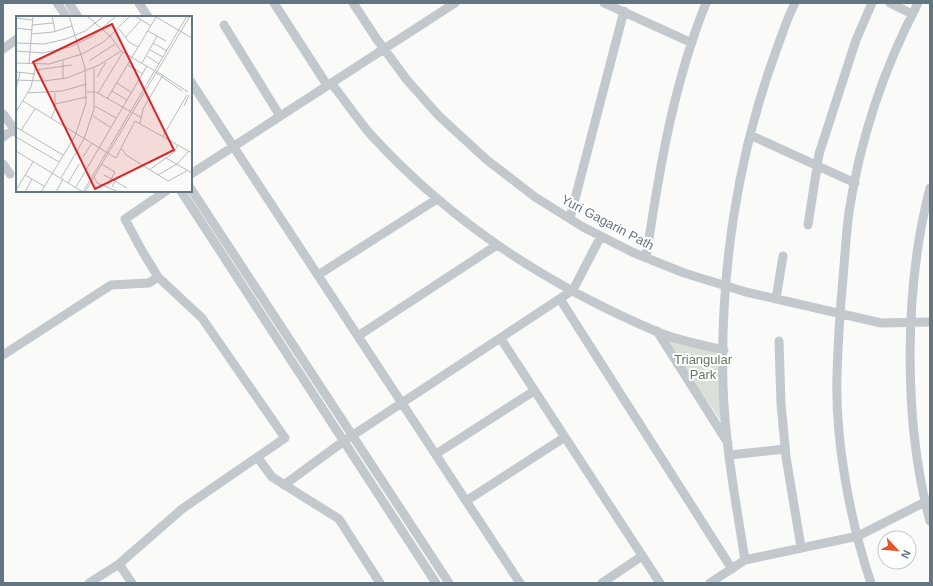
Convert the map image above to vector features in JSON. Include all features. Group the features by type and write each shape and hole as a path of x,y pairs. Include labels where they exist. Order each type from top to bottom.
{"street":[{"path":"58,3 66,16"},
{"path":"69,3 77,16"},
{"path":"139,3 147,16"},
{"path":"274,3 329,84 371,134 420,185 477,231 528,266 657,331 724,350"},
{"name":"Yuri Gagarin Path","path":"353,3 384,49 439,116 486,160 535,197 601,236 646,258 684,274 726,286 881,323 930,322"},
{"path":"192,173 455,3"},
{"path":"604,3 692,43"},
{"path":"646,258 659,167 676,91 706,3"},
{"path":"744,560 728,444 723,386 726,286 730,236 744,159 765,81 795,3"},
{"path":"808,225 819,154 856,40 872,3"},
{"path":"890,3 912,14"},
{"path":"871,583 858,536 849,494 841,441 837,376 840,313 849,212 860,154 879,91 918,3"},
{"path":"570,218 624,11"},
{"path":"224,25 280,116"},
{"path":"3,49 16,40"},
{"path":"192,83 520,583"},
{"path":"3,114 16,130 3,137"},
{"path":"750,135 855,183"},
{"path":"3,164 10,174"},
{"path":"930,188 922,217 916,268 910,372 914,432 930,521"},
{"path":"192,191 449,583"},
{"path":"89,583 119,564 182,509 285,438 202,318 158,277 140,249 125,219 165,192"},
{"path":"182,192 436,583"},
{"path":"318,275 437,199"},
{"path":"284,485 344,441 501,339 573,290 601,236"},
{"path":"358,336 497,245"},
{"path":"776,299 783,256"},
{"path":"3,355 111,285 150,283 158,277"},
{"path":"560,299 732,569"},
{"path":"657,331 728,444"},
{"path":"501,339 660,583"},
{"path":"779,341 781,404 785,449 801,547"},
{"path":"436,454 534,391"},
{"path":"466,501 565,437"},
{"path":"730,455 785,449"},
{"path":"258,458 272,477 339,519 380,583"},
{"path":"710,583 744,560 858,536 927,500"},
{"path":"602,583 642,556"},
{"path":"119,564 132,583"}],"green space":[{"name":"Triangular Park","path":"661,333 718,353 727,430"}]}
